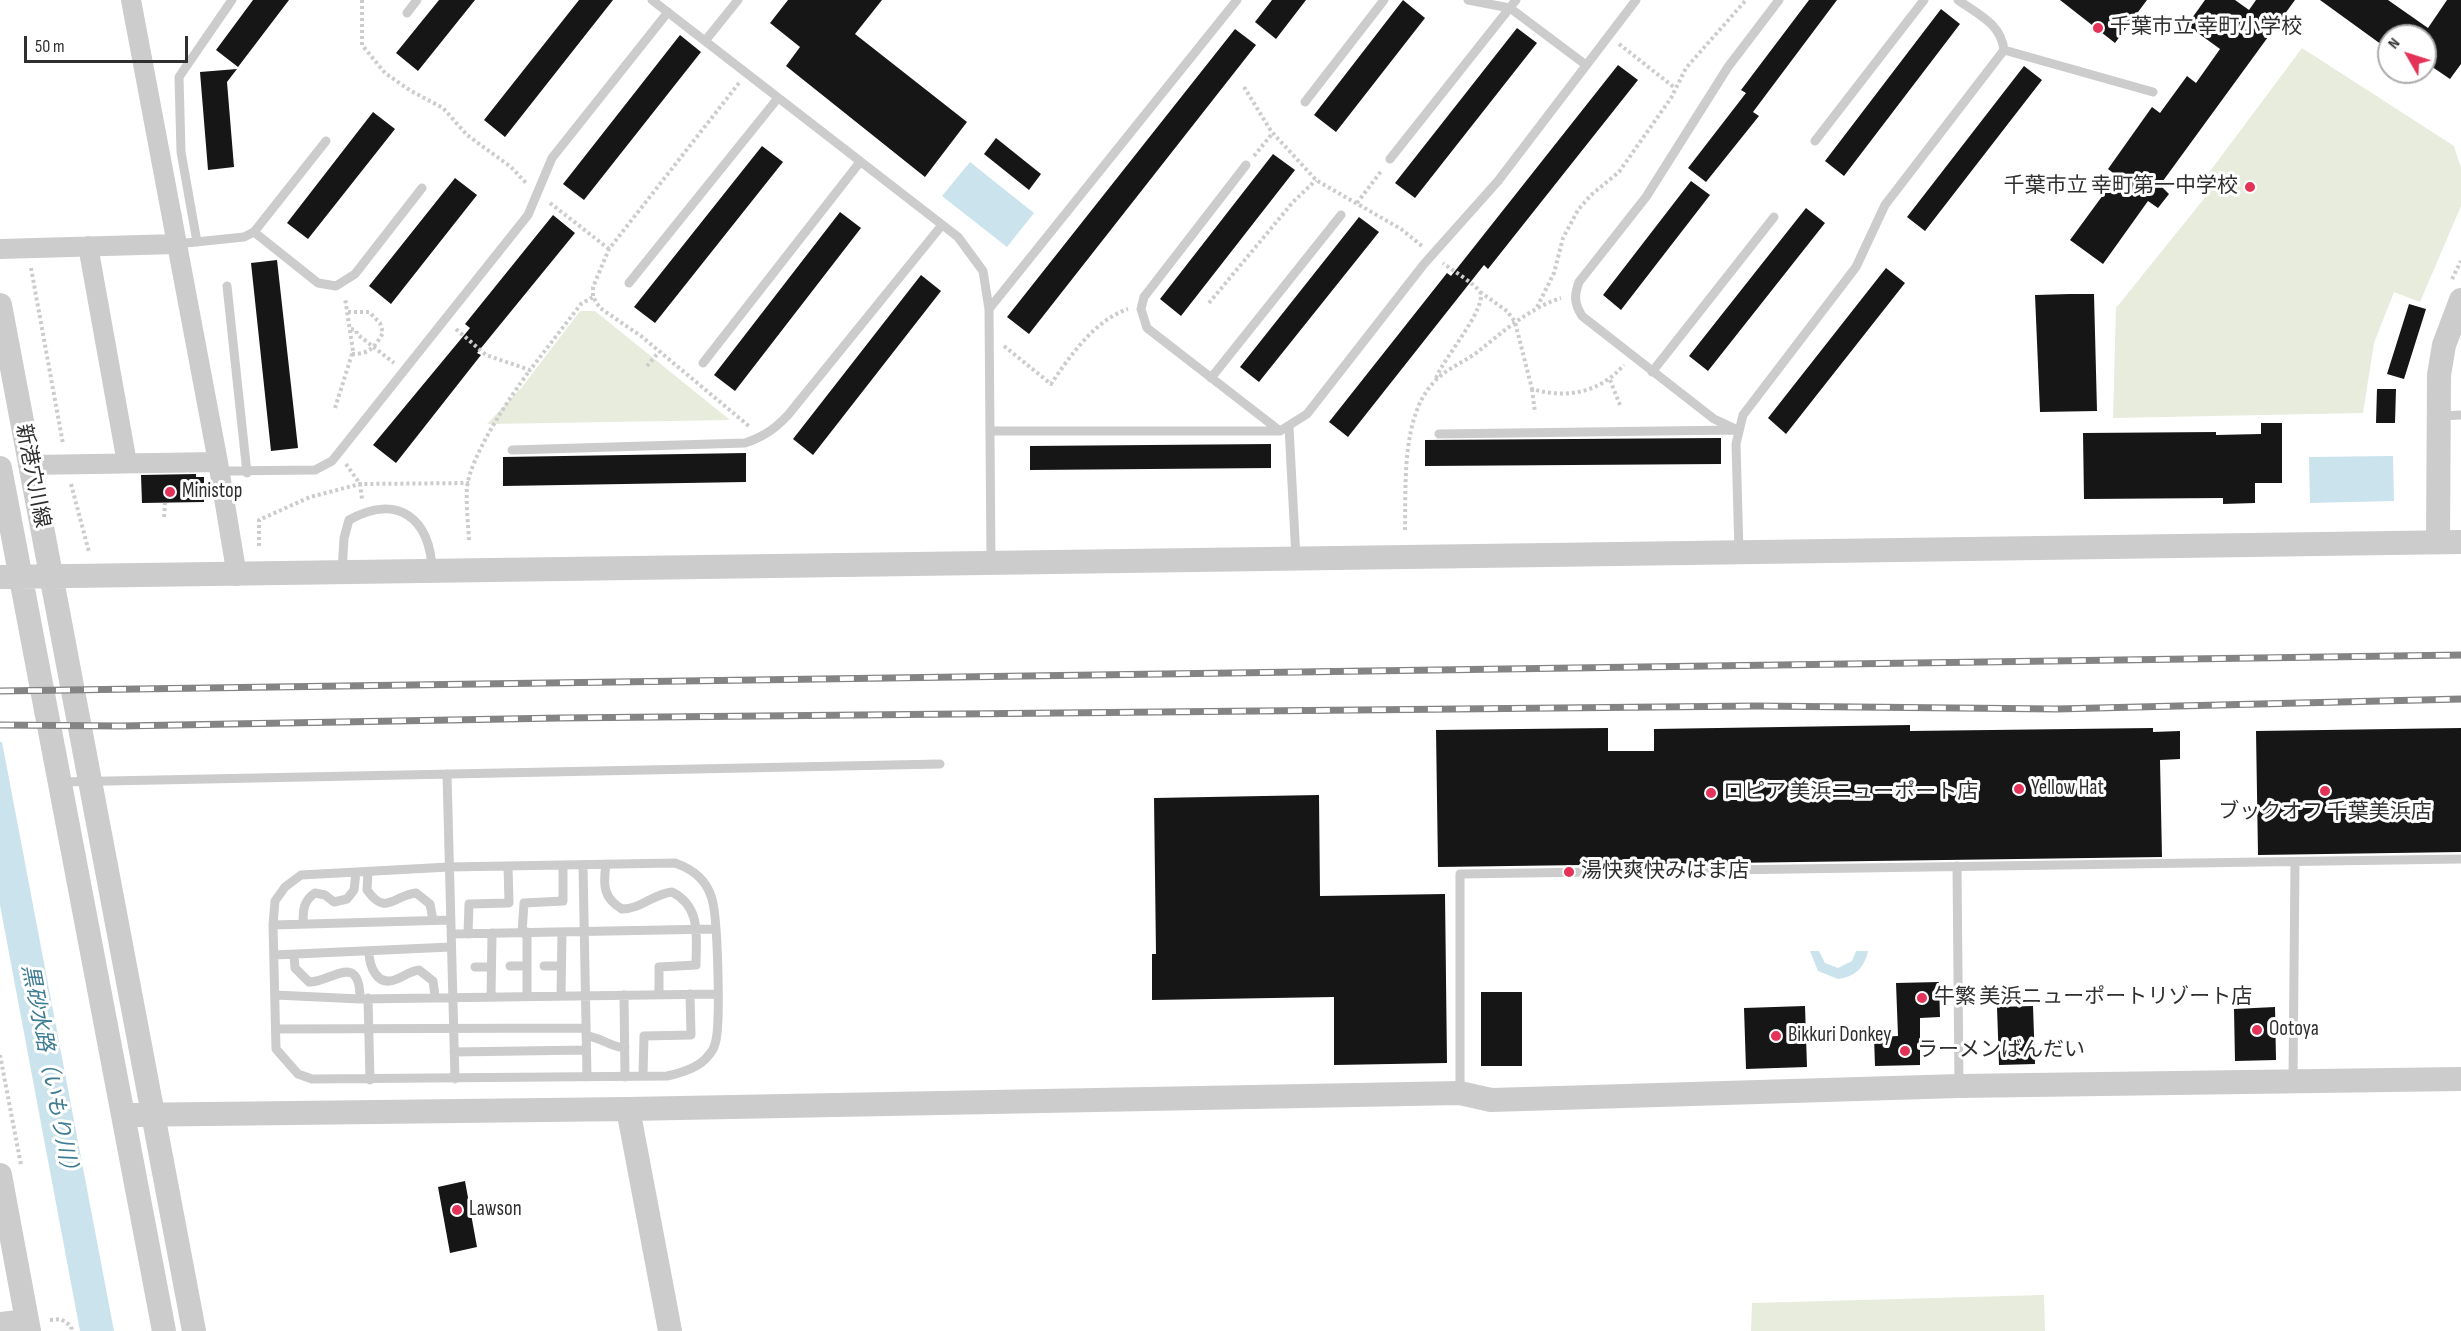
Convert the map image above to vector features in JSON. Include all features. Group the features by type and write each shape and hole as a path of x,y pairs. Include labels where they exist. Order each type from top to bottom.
{"street":[{"path":"131,0 219,467 237,576"},
{"path":"0,249 176,244"},
{"path":"88,246 127,463"},
{"path":"10,577 237,576 2449,542 2450,416 2439,375 2444,345 2461,300"},
{"name":"新港穴川線","path":"0,305 195,1331"},
{"path":"30,465 127,463 219,467"},
{"name":"新港穴川線","path":"0,468 10,577 60,782 164,1331"},
{"path":"124,1115 628,1110 1460,1093 1491,1100 1959,1086 2461,1079"},
{"path":"628,1110 670,1331"},
{"path":"0,1176 36,1324 0,1323 2,1331"}],"lane":[{"path":"197,242 181,152 179,77 232,0"},
{"path":"407,13 417,0"},
{"path":"652,0 958,237 983,271 989,309 991,563"},
{"path":"705,41 738,0"},
{"path":"989,309 1237,0"},
{"path":"1305,102 1384,0"},
{"path":"1468,0 1513,4 1586,65"},
{"path":"990,431 1285,429 1307,414 1424,264 1498,181 1636,0"},
{"path":"1738,430 1714,419 1582,316 1576,306 1574,295 1579,282 1646,198 1728,67 1779,0"},
{"path":"1815,141 1924,0"},
{"path":"1739,552 1738,430 1743,415 1856,267 1886,205 2004,50 2002,36 1994,26 1958,0"},
{"path":"1390,159 1513,4"},
{"path":"219,467 247,472 315,470 336,456 528,215 552,158 668,12"},
{"path":"2004,50 2153,92"},
{"path":"629,283 778,98"},
{"path":"176,244 244,237 254,232 326,141"},
{"path":"703,363 860,162"},
{"path":"1246,165 1144,297 1141,309 1147,328 1211,378 1285,429"},
{"path":"254,232 318,283 326,286 342,284 355,274 422,188"},
{"path":"1211,378 1341,215"},
{"path":"1652,372 1774,217"},
{"path":"512,450 745,443 758,438 775,429 788,415 942,225"},
{"path":"227,286 247,472"},
{"path":"1285,429 1296,558"},
{"path":"1439,434 1738,430"},
{"path":"342,574 344,538 349,520 364,512 379,510 404,513 422,527 428,536 432,555 432,572"},
{"path":"60,782 940,764"},
{"path":"447,774 454,1079"},
{"path":"1460,1093 1460,874 2461,859"},
{"path":"2293,1081 2295,862"},
{"path":"675,863 690,869 704,882 712,897 715,928 718,994 716,1044 708,1058 681,1073 625,1077 370,1080 312,1079 298,1074 276,1049 273,925 275,901 285,887 301,875 449,867 675,863"},
{"path":"606,864 603,884 606,895 613,904 622,909 634,909 656,896 672,892 686,901 693,911 696,929 696,965 659,967 659,995"},
{"path":"526,996 524,903 563,901 563,865"},
{"path":"583,865 587,1077"},
{"path":"468,934 469,904 510,903 508,866"},
{"path":"1956,866 1959,1086"},
{"path":"303,924 303,909 310,896 315,893 325,895 334,902 347,900 354,890 356,872"},
{"path":"368,872 367,890 376,900 389,904 416,893 430,904 433,921"},
{"path":"273,925 451,920"},
{"path":"451,934 715,928"},
{"path":"561,996 562,932"},
{"path":"491,996 492,933"},
{"path":"274,955 451,947"},
{"path":"369,951 369,967 379,977 392,981 419,970 433,981 435,996"},
{"path":"294,955 295,968 309,982 324,980 338,972 350,974 358,982 364,999 369,1029 370,1080"},
{"path":"510,966 527,966"},
{"path":"544,966 561,966"},
{"path":"475,967 492,967"},
{"path":"643,1076 644,1036 691,1035 690,994"},
{"path":"275,995 364,999 435,996 718,994"},
{"path":"624,995 625,1077"},
{"path":"276,1029 586,1032 615,1048 625,1048"},
{"path":"454,1052 586,1050"}],"path":[{"path":"362,0 362,45 385,73 411,91 443,108 467,135 511,167 532,189"},
{"path":"1537,307 1554,273 1563,238 1578,210 1591,195 1619,172 1676,88 1698,51 1746,0"},
{"path":"1609,36 1676,88"},
{"path":"1244,87 1272,134 1316,180 1401,229 1425,248"},
{"path":"1246,165 1272,134"},
{"path":"1357,203 1390,159"},
{"path":"1209,303 1293,202 1316,180"},
{"path":"544,198 609,249"},
{"path":"28,256 67,464 89,552"},
{"path":"1439,259 1507,311 1515,322 1532,389 1535,412"},
{"path":"335,408 352,354 351,329 342,284"},
{"path":"1436,379 1441,364 1478,312 1480,292"},
{"path":"1405,530 1406,457 1416,411 1424,394 1436,379 1472,357 1537,307 1574,295"},
{"path":"469,540 469,483 500,411 581,304 593,297"},
{"path":"998,342 1051,384 1068,359 1098,327 1120,312 1141,309"},
{"path":"348,312 369,312 380,323 383,333 374,348 365,354 352,354"},
{"path":"351,329 356,330 357,334 404,370"},
{"path":"456,329 486,355 530,370"},
{"path":"647,366 659,352"},
{"path":"1532,389 1546,393 1580,393 1610,380 1631,356"},
{"path":"1610,380 1620,405"},
{"path":"336,456 350,466 360,484"},
{"path":"259,546 259,520 310,497 360,484 469,483"},
{"path":"164,517 165,503"},
{"path":"36,1324 62,1319 71,1326 72,1331"}],"shaded area":[{"path":"2302,48 2454,146 2461,168 2461,206 2420,302 2394,292 2374,343 2363,413 2113,418 2116,308 2207,195 2202,182"},
{"path":"580,311 595,311 730,420 487,424 522,387"},
{"path":"2044,1295 2045,1331 1751,1331 1752,1303"}],"water":[{"path":"970,162 1034,213 1007,247 942,196"},
{"path":"2393,456 2394,501 2310,503 2309,457"},
{"name":"黒砂水路（いもり川）","path":"0,742 2,742 114,1331 80,1331 0,905"},
{"path":"1810,951 1819,951 1825,963 1838,968 1852,961 1856,951 1868,951 1858,970 1838,979 1818,971"}],"building":[{"path":"253,0 289,0 238,67 216,50"},
{"path":"439,0 475,0 418,71 396,53"},
{"path":"579,0 613,0 505,137 484,120"},
{"path":"788,0 882,0 855,34 967,122 925,177 786,66 800,47 770,23"},
{"path":"1272,0 1306,0 1276,39 1255,22"},
{"path":"1403,0 1425,18 1336,132 1314,115"},
{"path":"1809,0 1837,0 1753,112 1759,116 1706,182 1688,168 1746,93 1741,90"},
{"path":"2060,0 2147,0 2115,43"},
{"path":"2205,0 2235,0 2249,10 2256,0 2295,0 2160,185 2169,194 2158,208 2148,201 2103,264 2070,240 2117,176 2108,169 2152,107 2160,113 2187,76 2196,83 2220,49 2187,25"},
{"path":"2320,0 2388,0 2422,24 2377,24 2377,41"},
{"path":"2447,0 2461,0 2461,64 2450,79 2437,70 2437,24 2431,24"},
{"path":"1941,9 1960,24 1844,176 1825,161"},
{"path":"1517,28 1537,43 1415,198 1395,183"},
{"path":"1235,29 1256,45 1029,334 1007,317"},
{"path":"680,35 701,52 584,200 563,184"},
{"path":"1618,65 1638,80 1488,269 1484,265 1348,437 1329,422 1447,273 1451,276"},
{"path":"2024,66 2042,80 1925,231 1907,217"},
{"path":"237,69 227,82 234,167 208,170 200,72"},
{"path":"373,112 395,129 308,239 287,223"},
{"path":"996,138 1041,174 1029,190 984,154"},
{"path":"762,146 783,162 655,323 634,307"},
{"path":"1273,154 1295,170 1181,316 1160,299"},
{"path":"455,178 477,195 391,304 369,286"},
{"path":"1691,181 1710,195 1621,310 1603,295"},
{"path":"1806,208 1825,223 1708,371 1689,356"},
{"path":"840,212 861,228 735,391 714,375"},
{"path":"553,215 575,233 477,353 481,355 396,463 373,445 470,328 465,324"},
{"path":"1359,217 1379,232 1259,382 1240,367"},
{"path":"277,260 298,448 271,451 251,263"},
{"path":"1886,268 1905,283 1786,434 1768,418"},
{"path":"921,275 941,291 813,455 793,439"},
{"path":"2094,294 2097,411 2040,412 2035,295"},
{"path":"2409,304 2426,309 2404,379 2387,374"},
{"path":"2377,389 2396,389 2395,423 2376,423"},
{"path":"2261,423 2282,423 2282,483 2255,483 2255,503 2223,504 2223,498 2084,499 2083,433 2261,434"},
{"path":"1721,438 1721,464 1425,466 1425,440"},
{"path":"1271,444 1271,468 1030,470 1030,446"},
{"path":"746,453 746,482 503,486 503,457"},
{"path":"196,474 196,477 204,477 204,502 142,503 141,475"},
{"path":"1910,725 1910,731 2153,728 2153,732 2180,731 2180,759 2160,760 2162,857 1438,867 1436,730 1608,728 1608,751 1654,751 1654,729"},
{"path":"2461,728 2461,852 2258,855 2256,731"},
{"path":"1319,795 1320,896 1445,894 1447,1063 1334,1065 1334,997 1152,1000 1152,954 1156,954 1154,798"},
{"path":"1939,982 1940,1017 1920,1018 1920,1065 1875,1066 1874,1037 1898,1036 1896,983"},
{"path":"1481,992 1522,992 1522,1066 1481,1066"},
{"path":"1805,1006 1807,1067 1746,1069 1744,1008"},
{"path":"2033,1006 2035,1064 1999,1065 1997,1007"},
{"path":"2275,1007 2276,1060 2235,1061 2234,1009"},
{"path":"465,1181 477,1247 450,1253 438,1187"}],"railway":[{"path":"0,691 2461,655"},
{"path":"0,725 121,726 560,718 1756,706 2057,709 2461,699"}],"place":[{"name":"千葉市立 幸町小学校","path":"2098,28"},
{"name":"千葉市立 幸町第一中学校","path":"2250,187"},
{"name":"Ministop","path":"170,492"},
{"name":"Yellow Hat","path":"2019,789"},
{"name":"ブックオフ 千葉美浜店","path":"2325,791"},
{"name":"ロピア 美浜ニューポート店","path":"1711,793"},
{"name":"湯快爽快みはま店","path":"1569,872"},
{"name":"牛繁 美浜ニューポートリゾート店","path":"1922,998"},
{"name":"Ootoya","path":"2257,1030"},
{"name":"Bikkuri Donkey","path":"1776,1036"},
{"name":"ラーメンばんだい","path":"1905,1051"},
{"name":"Lawson","path":"457,1210"}]}
